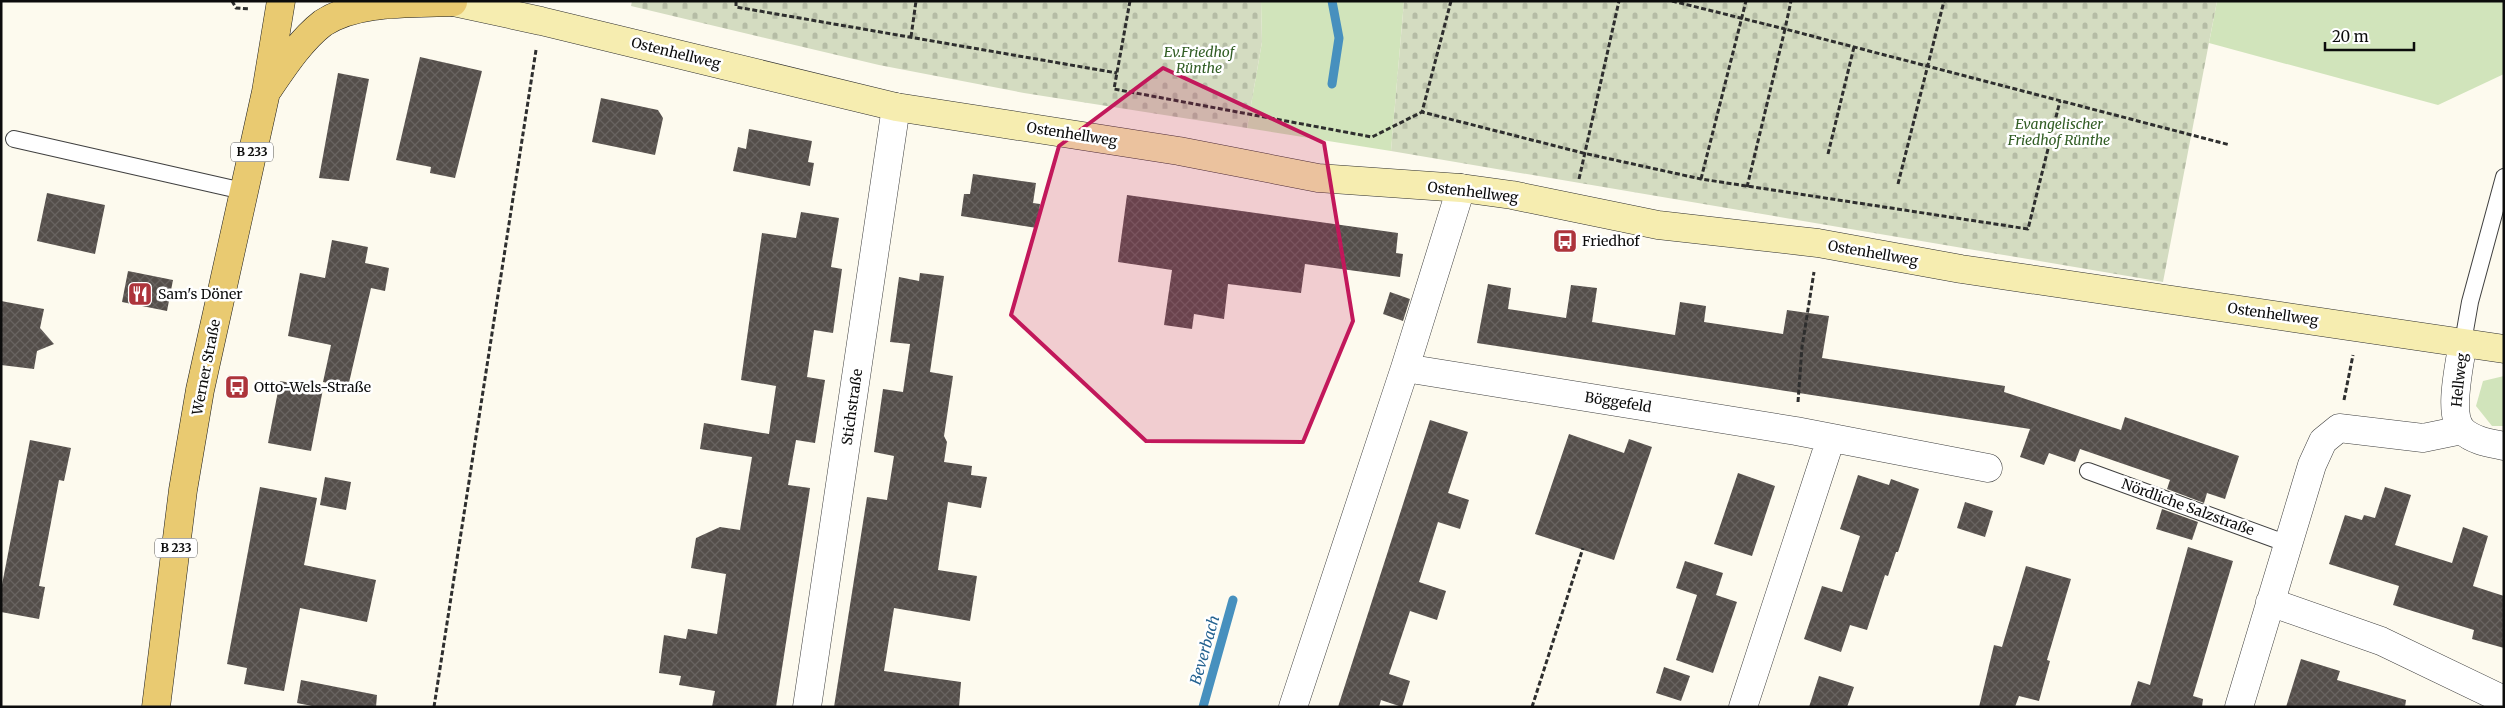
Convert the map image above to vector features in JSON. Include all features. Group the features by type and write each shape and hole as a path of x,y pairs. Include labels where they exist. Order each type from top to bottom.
{"main road":[{"name":"Werner Straße","path":"156,707 184,490 200,390 266,92 281,1"},
{"path":"266,92 304,42 323,23 345,11 381,5 451,2"},
{"name":"Ostenhellweg","path":"451,2 541,21 896,107 1180,151 1318,178 1461,188 1658,225 1818,243 1961,269 2504,348"}],"street":[{"name":"Stichstraße","path":"807,707 896,107"},
{"path":"1293,707 1405,368 1461,188"},
{"name":"Hellweg","path":"2462,430 2455,412 2463,342"},
{"name":"Böggefeld","path":"1405,368 1796,430 1988,468"},
{"path":"2239,707 2312,465 2323,442 2339,428 2423,438 2462,430 2478,440 2504,446"},
{"path":"1743,707 1831,438"},
{"path":"2270,602 2382,641 2504,700"}],"lane":[{"path":"14,139 243,191"},
{"path":"2463,342 2470,302 2497,235 2504,177"},
{"name":"Nördliche Salzstraße","path":"2088,472 2288,544"}],"path":[{"path":"736,1 736,7 1117,73"},
{"path":"911,37 916,1"},
{"path":"1130,1 1114,88 1372,137 1422,112 1583,153 1701,179 2028,229 2060,101"},
{"path":"1422,112 1451,1"},
{"path":"1574,208 1583,153 1620,1"},
{"path":"1672,1 2230,145"},
{"path":"1701,179 1746,1"},
{"path":"1747,187 1791,1"},
{"path":"1898,184 1929,67 1944,1"},
{"path":"434,707 541,21"},
{"path":"1828,154 1854,47"},
{"path":"1796,430 1802,347 1812,282"},
{"path":"2339,428 2358,327"},
{"path":"1532,707 1583,548"}],"highlighted area":[{"path":"1163,68 1324,143 1353,321 1303,442 1146,441 1011,315 1059,146"}],"green space":[{"name":"Ev.Friedhof Rünthe","path":"632,1 1261,1 1262,42 1247,128 1024,93 879,65 631,6"},
{"path":"1261,1 1404,1 1391,151 1247,128 1262,42"},
{"name":"Evangelischer Friedhof Rünthe","path":"1404,1 2217,1 2163,282 1391,151"},
{"path":"2217,1 2504,1 2504,74 2438,105 2209,43"},
{"path":"2504,376 2504,426 2492,426 2476,406 2483,381"}],"building":[{"path":"420,57 482,71 455,178 430,173 431,167 396,160"},
{"path":"338,73 369,79 349,181 319,178"},
{"path":"601,98 658,110 663,118 655,155 592,142"},
{"path":"749,129 812,141 808,162 814,163 810,186 733,171 738,147 746,149"},
{"path":"973,174 1036,183 1033,203 1040,204 1037,228 961,216 964,194 970,194"},
{"path":"47,193 105,205 95,254 37,241"},
{"path":"1127,195 1398,233 1396,253 1403,254 1400,277 1305,264 1301,293 1228,284 1224,319 1194,314 1192,329 1164,325 1172,270 1118,262"},
{"path":"801,212 839,218 831,267 842,269 833,333 814,330 807,377 825,380 815,443 796,440 788,485 810,488 776,707 712,707 715,691 679,685 681,676 659,673 664,635 686,639 688,629 717,634 726,574 691,568 696,538 720,527 740,530 752,457 700,449 704,423 769,434 776,386 741,380 754,288 762,233 796,238"},
{"path":"332,240 368,247 365,263 389,268 385,291 371,288 348,387 323,382 331,345 288,336 300,273 325,278"},
{"path":"128,271 173,280 167,311 122,302"},
{"path":"920,273 944,276 930,372 953,376 944,436 947,442 944,462 972,466 971,475 987,477 981,508 948,502 938,570 977,576 970,621 894,608 884,671 961,682 959,707 834,707 867,497 887,500 894,456 874,452 883,389 903,392 910,344 890,342 899,277 919,281"},
{"path":"1488,284 1511,288 1508,309 1566,318 1571,285 1597,288 1592,322 1675,335 1680,302 1706,306 1704,322 1783,334 1787,310 1829,316 1822,358 2005,386 2004,392 2121,430 2125,417 2239,456 2225,499 2207,493 2204,503 2167,489 2170,480 2080,449 2075,462 2049,453 2044,465 2020,457 2030,429 1477,343"},
{"path":"1390,292 1410,299 1403,321 1383,314"},
{"path":"1,301 44,309 40,328 54,344 37,351 34,369 1,365"},
{"path":"280,381 323,389 311,451 268,443"},
{"path":"1430,420 1468,432 1448,493 1469,500 1460,529 1438,522 1419,582 1446,591 1437,620 1410,611 1389,674 1410,681 1402,707 1381,700 1379,707 1338,707"},
{"path":"1569,434 1624,453 1629,439 1652,447 1614,560 1535,534"},
{"path":"30,440 71,448 64,481 59,480 39,586 45,587 39,619 1,612 1,590"},
{"path":"1738,473 1775,486 1752,556 1714,544"},
{"path":"1858,475 1889,485 1891,479 1919,489 1898,552 1896,552 1888,576 1885,575 1867,630 1850,625 1841,652 1804,639 1822,586 1842,592 1860,536 1840,529"},
{"path":"325,477 351,482 346,510 320,505"},
{"path":"260,487 317,498 304,565 376,580 367,622 300,608 284,691 244,684 247,668 227,664"},
{"path":"2385,487 2411,495 2395,545 2452,563 2463,527 2488,536 2473,586 2504,596 2504,648 2472,639 2474,630 2393,605 2399,586 2329,564 2345,515 2362,520 2364,515 2375,518"},
{"path":"1965,502 1993,511 1985,537 1957,528"},
{"path":"2162,509 2198,522 2192,540 2156,529"},
{"path":"2188,547 2233,561 2193,696 2203,699 2202,707 2130,707 2138,681 2150,685"},
{"path":"1685,561 1723,573 1716,595 1737,602 1713,673 1676,660 1697,595 1676,588"},
{"path":"2026,566 2071,579 2047,660 2050,661 2039,701 2019,696 2015,707 1979,707 1994,645 2002,647"},
{"path":"2301,659 2340,671 2337,680 2406,700 2405,707 2286,707"},
{"path":"1664,667 1690,676 1681,701 1656,693"},
{"path":"1819,676 1854,687 1847,707 1809,707"},
{"path":"301,680 377,695 376,707 317,707 297,703"}],"waterway":[{"name":"Beverbach","path":"1332,1 1339,38 1332,84"},
{"name":"Beverbach","path":"1203,707 1233,600"}],"place":[{"name":"Friedhof","path":"1565,241"},
{"name":"Sam's Döner","path":"140,294"},
{"name":"Otto-Wels-Straße","path":"237,387"}]}
